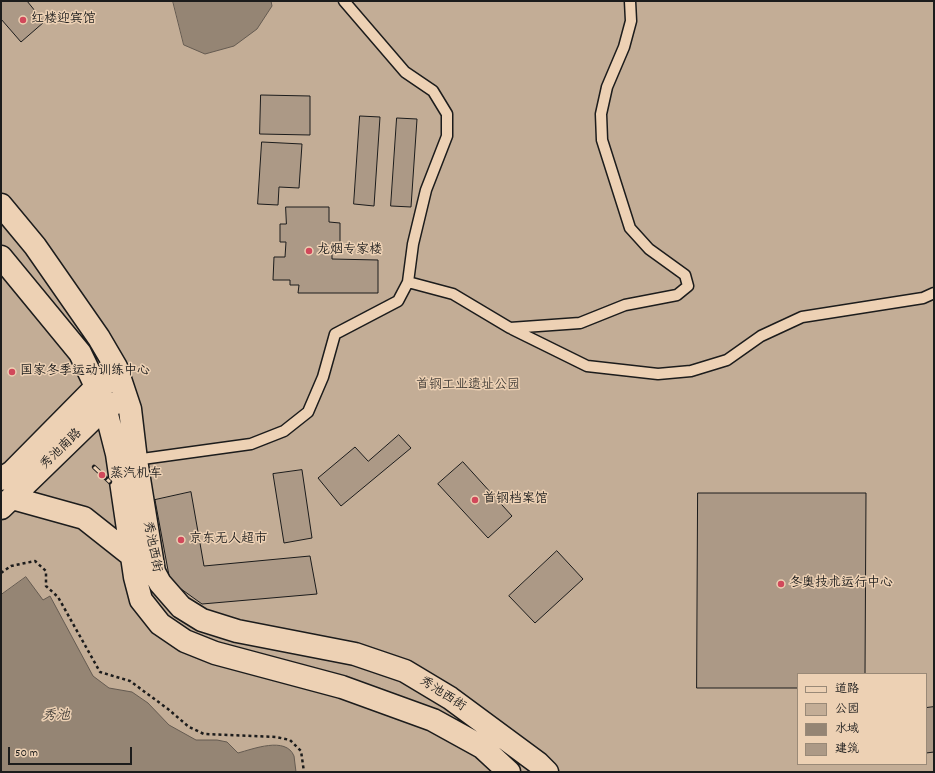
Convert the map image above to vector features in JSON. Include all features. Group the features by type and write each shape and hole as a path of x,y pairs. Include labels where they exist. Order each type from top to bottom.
{"street":[{"name":"秀池西街","path":"1,205 35,246 99,338 116,367 130,409 127,461 132,556 135,577 141,600 160,624 185,641 215,653 342,686 433,720 482,747 509,772"},
{"name":"秀池西街","path":"1,257 80,353 105,407 127,461 154,572 160,583 181,607 202,620 237,632 355,654 405,671 450,698 538,763 546,772"},
{"name":"秀池南路","path":"1,479 12,472 96,387 123,388"},
{"name":"秀池南路","path":"7,503 123,388"},
{"path":"7,503 84,518 132,556"}],"lane":[{"path":"127,461 251,444 284,431 308,412 324,377 335,334 398,301 408,282 413,244 426,190 447,136 447,114 433,91 405,72 344,1"},
{"path":"510,328 580,323 625,305 677,294 688,286 685,275 649,249 630,228 602,140 602,114 607,87 624,47 631,22 630,1"},
{"path":"408,282 453,294 510,328 587,366 658,374 691,371 728,360 761,336 802,317 923,298 934,293"}],"path":[{"path":"1,573 11,566 35,561 46,571 46,586 58,597 100,672 130,681 168,709 189,727 204,734 276,737 290,740 301,751 304,772"}],"green space":[{"name":"首钢工业遗址公园","path":"1,1 934,1 934,772 1,772"}],"water":[{"path":"173,1 271,1 272,6 257,29 234,46 205,54 184,45"},
{"name":"秀池","path":"26,577 43,600 50,596 93,676 109,688 132,692 148,703 169,725 196,740 217,740 227,742 238,753 260,747 277,745 284,747 290,750 294,756 296,772 1,772 1,595"}],"building":[{"name":"红楼迎宾馆","path":"1,1 27,1 44,22 21,42 1,19"},
{"path":"261,95 310,96 310,135 260,134"},
{"path":"360,116 380,117 374,206 354,204"},
{"path":"397,118 417,119 411,207 391,206"},
{"path":"262,142 302,144 299,188 279,187 278,205 258,204"},
{"name":"龙烟专家楼","path":"286,207 329,207 329,222 340,223 340,246 332,246 332,259 378,260 378,293 298,293 299,285 290,285 290,280 273,280 274,257 285,257 286,242 280,242 280,224 286,224"},
{"path":"399,435 411,448 341,506 318,478 355,447 368,461"},
{"name":"首钢档案馆","path":"463,462 512,516 488,538 438,484"},
{"path":"302,470 312,538 284,543 273,474"},
{"name":"京东无人超市","path":"191,492 204,566 310,556 317,594 202,604 170,581 155,500"},
{"name":"冬奥技术运行中心","path":"698,493 866,493 865,673 797,673 797,688 697,688"},
{"path":"557,551 583,579 535,623 509,596"},
{"path":"934,707 934,752 927,753 927,708"}],"railway":[{"path":"94,467 110,482"}],"place":[{"name":"红楼迎宾馆","path":"23,20"},
{"name":"龙烟专家楼","path":"309,251"},
{"name":"国家冬季运动训练中心","path":"12,372"},
{"name":"蒸汽机车","path":"102,475"},
{"name":"首钢档案馆","path":"475,500"},
{"name":"京东无人超市","path":"181,540"},
{"name":"冬奥技术运行中心","path":"781,584"}]}
